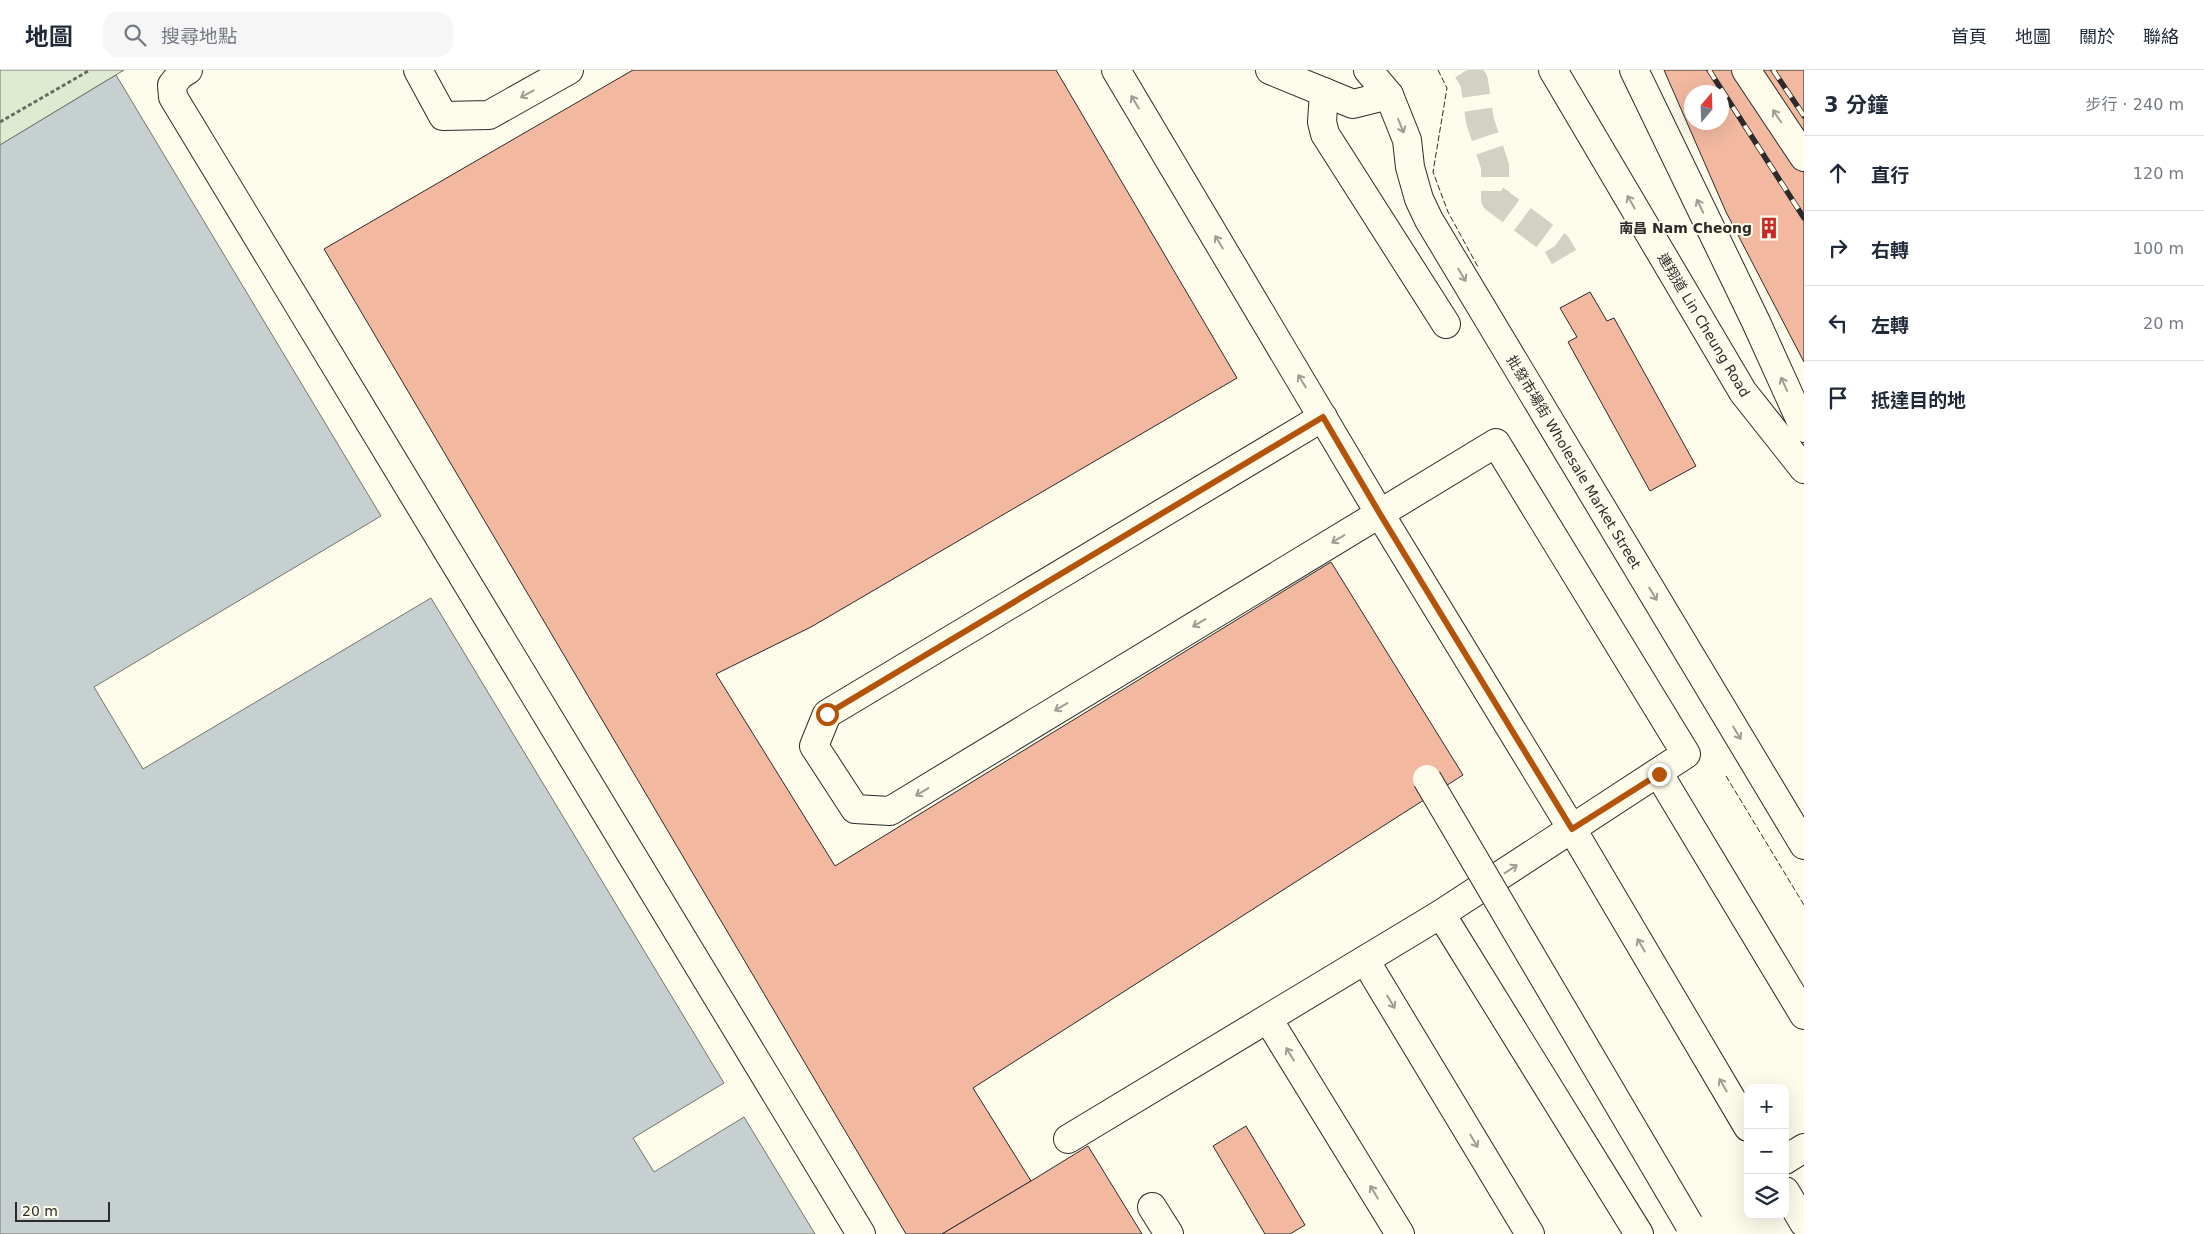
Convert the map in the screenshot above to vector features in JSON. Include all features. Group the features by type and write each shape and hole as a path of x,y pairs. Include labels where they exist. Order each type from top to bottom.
{"main road":[{"path":"188,70 180,75 172,85 173,97 861,1234"},
{"path":"418,70 443,116 452,116 489,115 569,70"},
{"path":"1116,70 1380,514 1572,829 1744,1120"},
{"path":"1270,70 1353,104 1389,95"},
{"name":"批發市場街 Wholesale Market Street","path":"1368,70 1389,95 1407,140 1412,175 1419,199 1429,220 1804,845"},
{"name":"連翔道 Lin Cheung Road","path":"1553,70 1743,392 1804,469"},
{"path":"1634,70 1756,322 1804,428"},
{"path":"1746,70 1804,157"},
{"path":"1324,92 1322,122 1325,134 1446,324"},
{"path":"1068,1139 1441,914 1659,774 1686,754 1496,443 890,811 855,809 814,746 827,714 1323,417"},
{"path":"1659,774 1804,1015"},
{"path":"1427,779 1692,1229"},
{"path":"1441,914 1639,1234"},
{"path":"1365,960 1530,1234"},
{"path":"1268,1018 1400,1234"},
{"path":"1789,1157 1804,1148"},
{"path":"1789,1198 1804,1223"},
{"path":"1152,1206 1169,1234"}],"path":[{"path":"0,122 90,70"}],"green space":[{"path":"0,70 124,70 0,145"}],"shaded area":[{"path":"116,75 381,516 94,687 143,769 431,598 724,1083 633,1138 654,1172 744,1117 815,1234 0,1234 0,145"}],"building":[{"path":"633,70 1056,70 1237,378 811,627 716,674 835,866 1331,562 1463,775 973,1088 1031,1181 942,1234 906,1234 324,249"},
{"name":"南昌 Nam Cheong","path":"1664,70 1804,70 1804,362 1726,212 1690,130 1729,130 1729,85 1684,85 1684,116"},
{"path":"1590,292 1607,321 1614,318 1696,466 1650,491 1568,342 1577,337 1560,308"},
{"path":"1246,1126 1305,1225 1290,1234 1265,1234 1213,1146"},
{"path":"1088,1146 1142,1234 942,1234 1031,1181"}],"tunnel":[{"path":"1467,70 1474,81 1480,121 1495,166 1495,199 1557,245 1564,257"}],"railway":[{"path":"1709,70 1804,218"},
{"path":"1773,70 1804,116"}],"fence":[{"path":"1438,70 1447,88 1433,172 1448,212 1478,267"},
{"path":"1726,776 1804,905"}],"place":[{"name":"南昌 Nam Cheong","path":"1769,228"}],"route":[{"path":"827,714 1323,417 1572,829 1659,774"}]}
